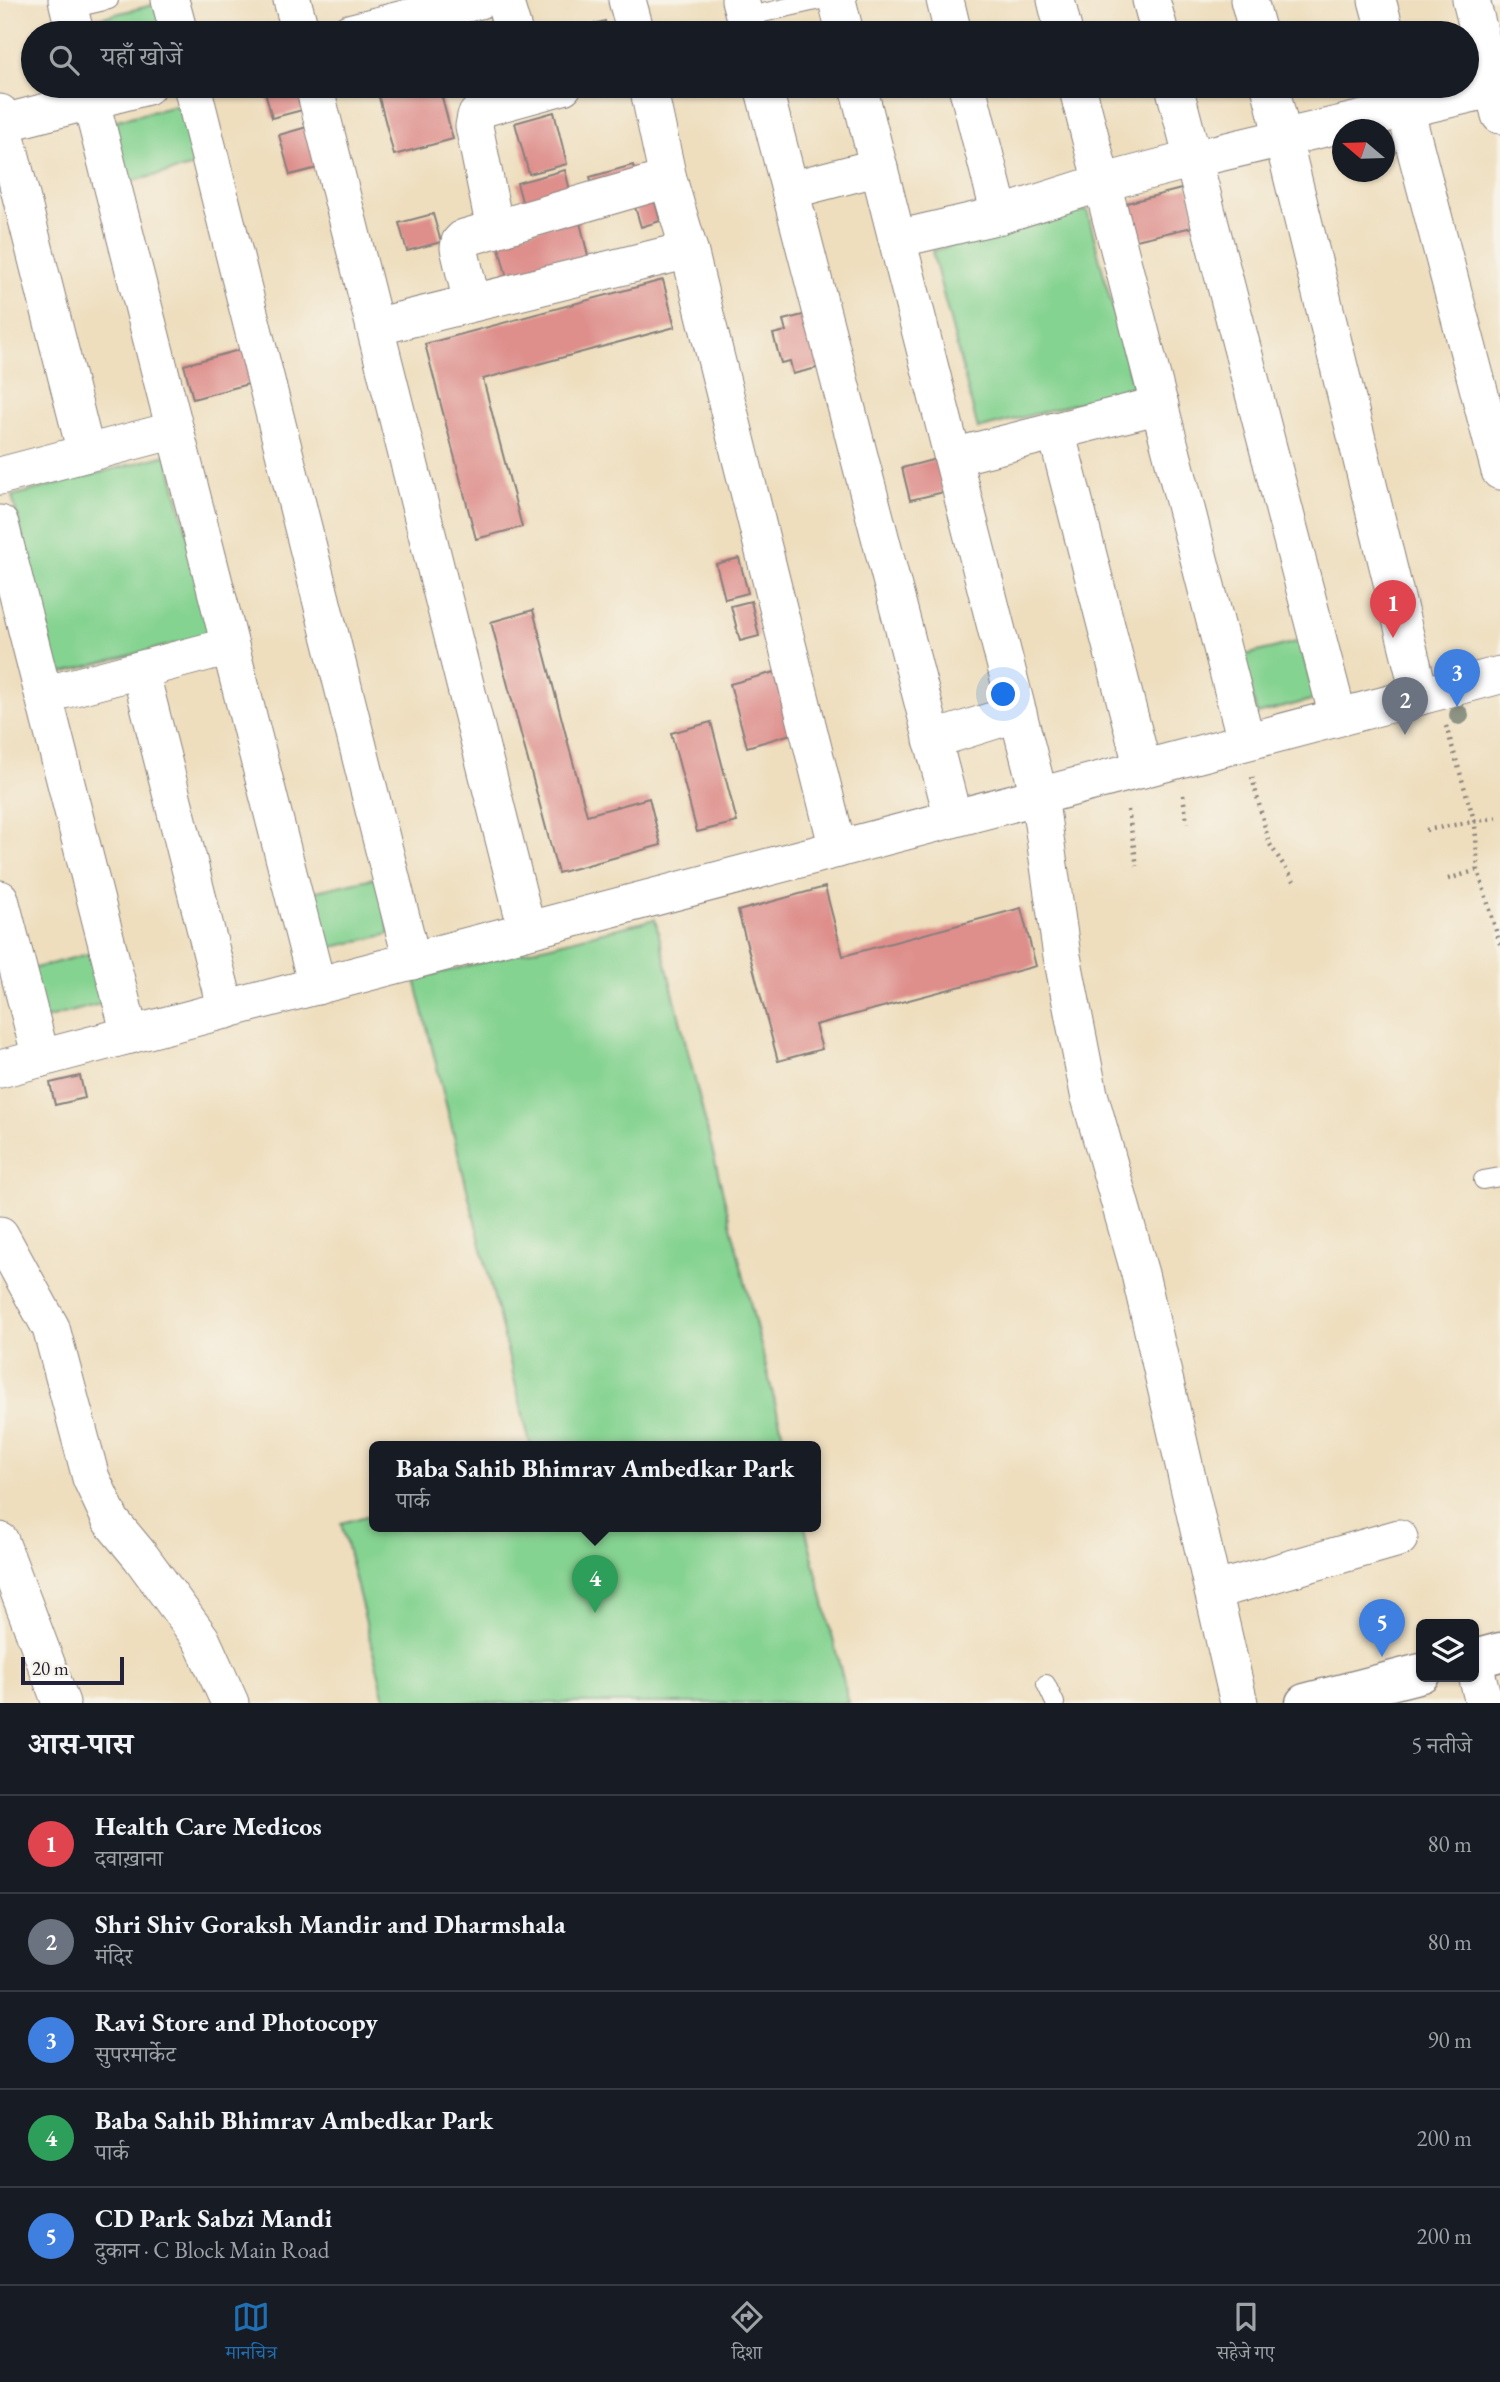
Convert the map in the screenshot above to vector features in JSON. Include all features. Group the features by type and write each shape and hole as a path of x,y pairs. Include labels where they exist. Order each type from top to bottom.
{"street":[{"path":"170,0 175,21"},
{"path":"292,0 298,21"},
{"path":"384,21 424,7 479,0"},
{"path":"504,0 510,21"},
{"path":"627,0 633,21"},
{"path":"837,0 842,21"},
{"path":"945,0 950,21"},
{"path":"1056,0 1061,21"},
{"path":"1151,0 1157,21"},
{"path":"1250,0 1255,21"},
{"path":"1377,0 1382,21"},
{"path":"1471,0 1477,21"},
{"path":"1479,29 1498,97 1479,97"},
{"path":"73,98 1,120 86,453"},
{"path":"90,98 317,986"},
{"path":"194,98 412,961"},
{"path":"317,98 527,930"},
{"path":"495,229 474,126 476,116 483,108 514,98"},
{"path":"651,98 668,179 689,250 838,849"},
{"path":"766,98 953,818"},
{"path":"862,98 1039,796 1062,956 1089,1094 1140,1274 1239,1703"},
{"path":"970,98 1000,215"},
{"path":"1080,98 1246,741"},
{"path":"1177,98 1338,718"},
{"path":"1273,98 1428,694"},
{"path":"897,239 1000,215 1101,183 1283,138 1399,98"},
{"path":"1402,98 1500,471"},
{"path":"790,190 879,167"},
{"path":"472,303 459,248 464,238 668,179"},
{"path":"375,327 689,250"},
{"path":"953,457 1160,405"},
{"path":"0,476 175,430"},
{"path":"1056,431 1132,771"},
{"path":"0,524 130,1035"},
{"path":"44,695 230,646"},
{"path":"140,670 226,1010"},
{"path":"0,1069 1500,675"},
{"path":"932,740 1018,713"},
{"path":"0,899 41,1058"},
{"path":"0,1235 51,1328 91,1478 111,1521 201,1639 230,1703"},
{"path":"1213,1591 1399,1538"},
{"path":"0,1541 61,1703"},
{"path":"1479,1658 1500,1652"},
{"path":"1479,1682 1484,1703"},
{"path":"1305,1703 1399,1686"}],"lane":[{"path":"71,14 109,0"},
{"path":"745,17 820,0"},
{"path":"1046,1684 1055,1703"}],"path":[{"path":"1428,694 1475,823 1478,870 1500,944"},
{"path":"1246,741 1255,791 1269,843 1294,881"},
{"path":"1132,771 1138,866"},
{"path":"1426,830 1500,817"},
{"path":"1448,879 1478,870"}],"green space":[{"path":"157,4 161,21 91,21"},
{"path":"180,105 195,166 128,182 113,121"},
{"path":"1087,210 1133,388 978,429 932,251"},
{"path":"167,455 213,634 58,674 12,496"},
{"path":"1300,641 1315,699 1257,714 1242,656"},
{"path":"378,877 390,934 324,949 312,892"},
{"path":"655,919 785,1441 530,1441 415,979"},
{"path":"99,951 111,1001 41,1020 28,970"},
{"path":"369,1515 369,1532 806,1532 849,1703 386,1703 341,1523"}],"building":[{"path":"267,98 303,98 306,109 272,118"},
{"path":"379,98 442,98 453,139 394,155"},
{"path":"554,112 567,164 529,174 515,123"},
{"path":"314,125 325,166 290,175 279,135"},
{"path":"633,165 637,182 594,193 590,177"},
{"path":"565,170 573,203 526,216 517,183"},
{"path":"1189,187 1197,226 1123,243 1115,206"},
{"path":"655,202 660,221 641,227 635,207"},
{"path":"433,214 441,242 407,251 399,223"},
{"path":"579,218 589,260 508,282 497,240"},
{"path":"663,280 675,327 483,379 522,527 476,539 425,344"},
{"path":"807,314 821,367 793,374 790,361 781,363 773,334 786,331 783,320"},
{"path":"250,347 259,381 193,399 184,365"},
{"path":"936,459 944,492 910,500 902,468"},
{"path":"739,558 748,593 725,599 716,564"},
{"path":"751,601 759,636 740,641 731,606"},
{"path":"533,610 587,815 649,798 661,845 558,873 491,622"},
{"path":"775,672 791,734 747,747 730,684"},
{"path":"711,722 737,822 697,832 671,733"},
{"path":"825,887 843,956 1021,908 1036,966 815,1025 822,1049 778,1061 738,911"},
{"path":"80,1076 85,1098 55,1105 50,1083"}],"place":[{"name":"Health Care Medicos","path":"1393,638"},
{"name":"Ravi Store and Photocopy","path":"1457,707"},
{"name":"Shri Shiv Goraksh Mandir and Dharmshala","path":"1405,735"},
{"name":"Baba Sahib Bhimrav Ambedkar Park","path":"595,1613"},
{"name":"CD Park Sabzi Mandi","path":"1382,1657"}]}
